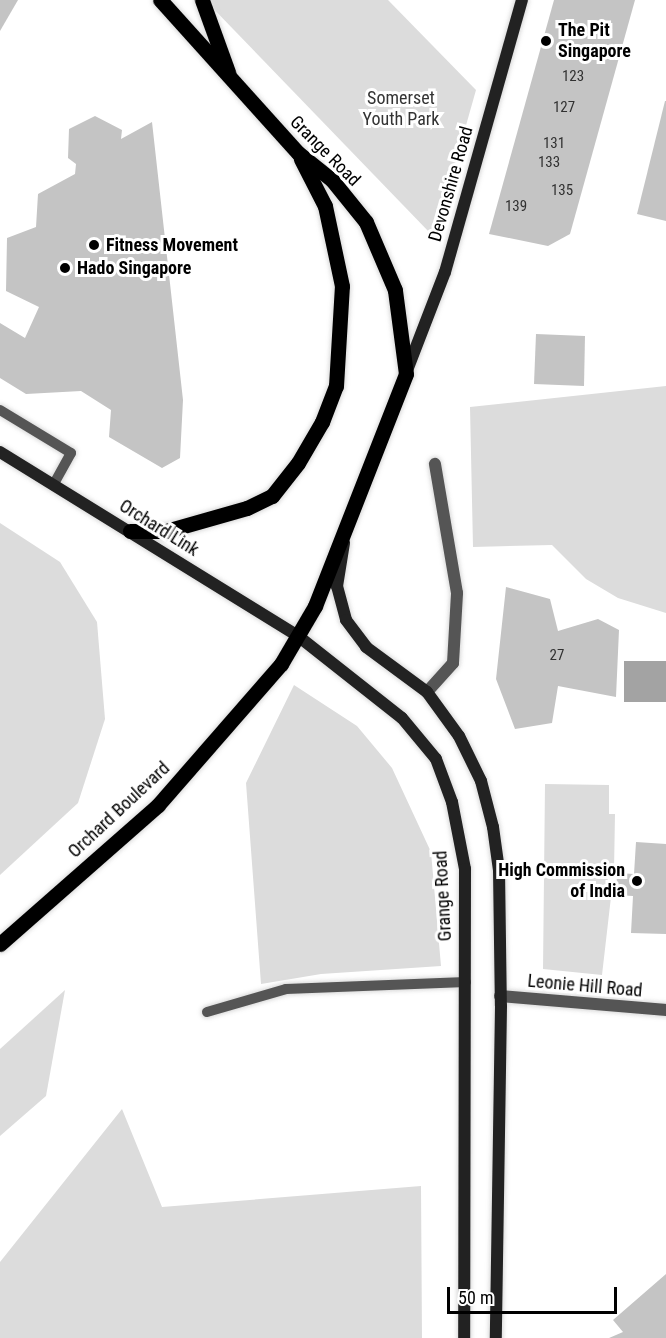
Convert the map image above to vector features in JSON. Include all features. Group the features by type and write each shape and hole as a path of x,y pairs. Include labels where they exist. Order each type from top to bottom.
{"main road":[{"path":"202,0 231,80"},
{"name":"Devonshire Road","path":"406,374 445,272 522,0"},
{"name":"Grange Road","path":"159,1 298,153 332,180 366,222 395,290 406,374 315,606 298,636 402,717 436,759 453,802 465,869 464,1338"},
{"path":"130,531 166,531 247,508 272,496 298,463 321,422 336,386 342,286 325,206 298,153"},
{"name":"Orchard Link","path":"0,452 298,636"},
{"name":"Grange Road","path":"346,530 337,586 346,620 366,647 427,692 459,736 480,781 493,827 499,870 500,996 496,1338"},
{"name":"Orchard Boulevard","path":"0,944 158,805 281,664 298,636"}],"street":[{"path":"427,692 453,663 457,593 435,464"},
{"name":"Leonie Hill Road","path":"500,996 666,1010"}],"lane":[{"path":"0,410 70,453 53,485"},
{"path":"207,1012 286,989 466,982"}],"green space":[{"name":"Somerset Youth Park","path":"205,0 388,0 476,90 446,196 430,233"},
{"path":"666,386 666,613 618,598 586,579 552,545 473,547 470,407"},
{"path":"0,523 60,562 97,622 105,719 78,803 0,875"},
{"path":"294,685 357,726 392,768 431,852 441,966 321,974 261,984 246,783"},
{"path":"545,784 609,785 609,814 615,814 614,871 608,871 607,896 611,897 602,975 543,969"},
{"path":"65,990 46,1096 0,1136 0,1049"},
{"path":"122,1109 162,1207 421,1186 422,1338 0,1338 0,1262"}],"shaded area":[{"path":"624,661 666,661 666,702 624,702"}],"building":[{"path":"0,0 18,0 0,31"},
{"path":"554,0 635,0 570,234 548,246 489,234"},
{"path":"666,101 666,221 637,214"},
{"path":"95,116 122,130 121,139 152,122 183,400 180,458 162,468 109,437 111,410 81,391 26,394 0,378 0,323 25,338 39,307 6,291 7,238 36,227 38,194 75,174 76,164 68,158 69,129"},
{"path":"536,334 585,336 584,386 534,384"},
{"path":"506,587 550,599 558,631 598,619 619,630 616,697 558,686 552,723 515,729 496,679"},
{"path":"636,842 666,844 666,934 631,933 633,896 616,895 617,873 634,874"},
{"path":"666,1274 666,1338 609,1338 623,1332 613,1320"}],"place":[{"name":"The Pit Singapore","path":"546,41"},
{"name":"Fitness Movement","path":"94,245"},
{"name":"Hado Singapore","path":"65,268"},
{"name":"High Commission of India","path":"637,881"}]}
